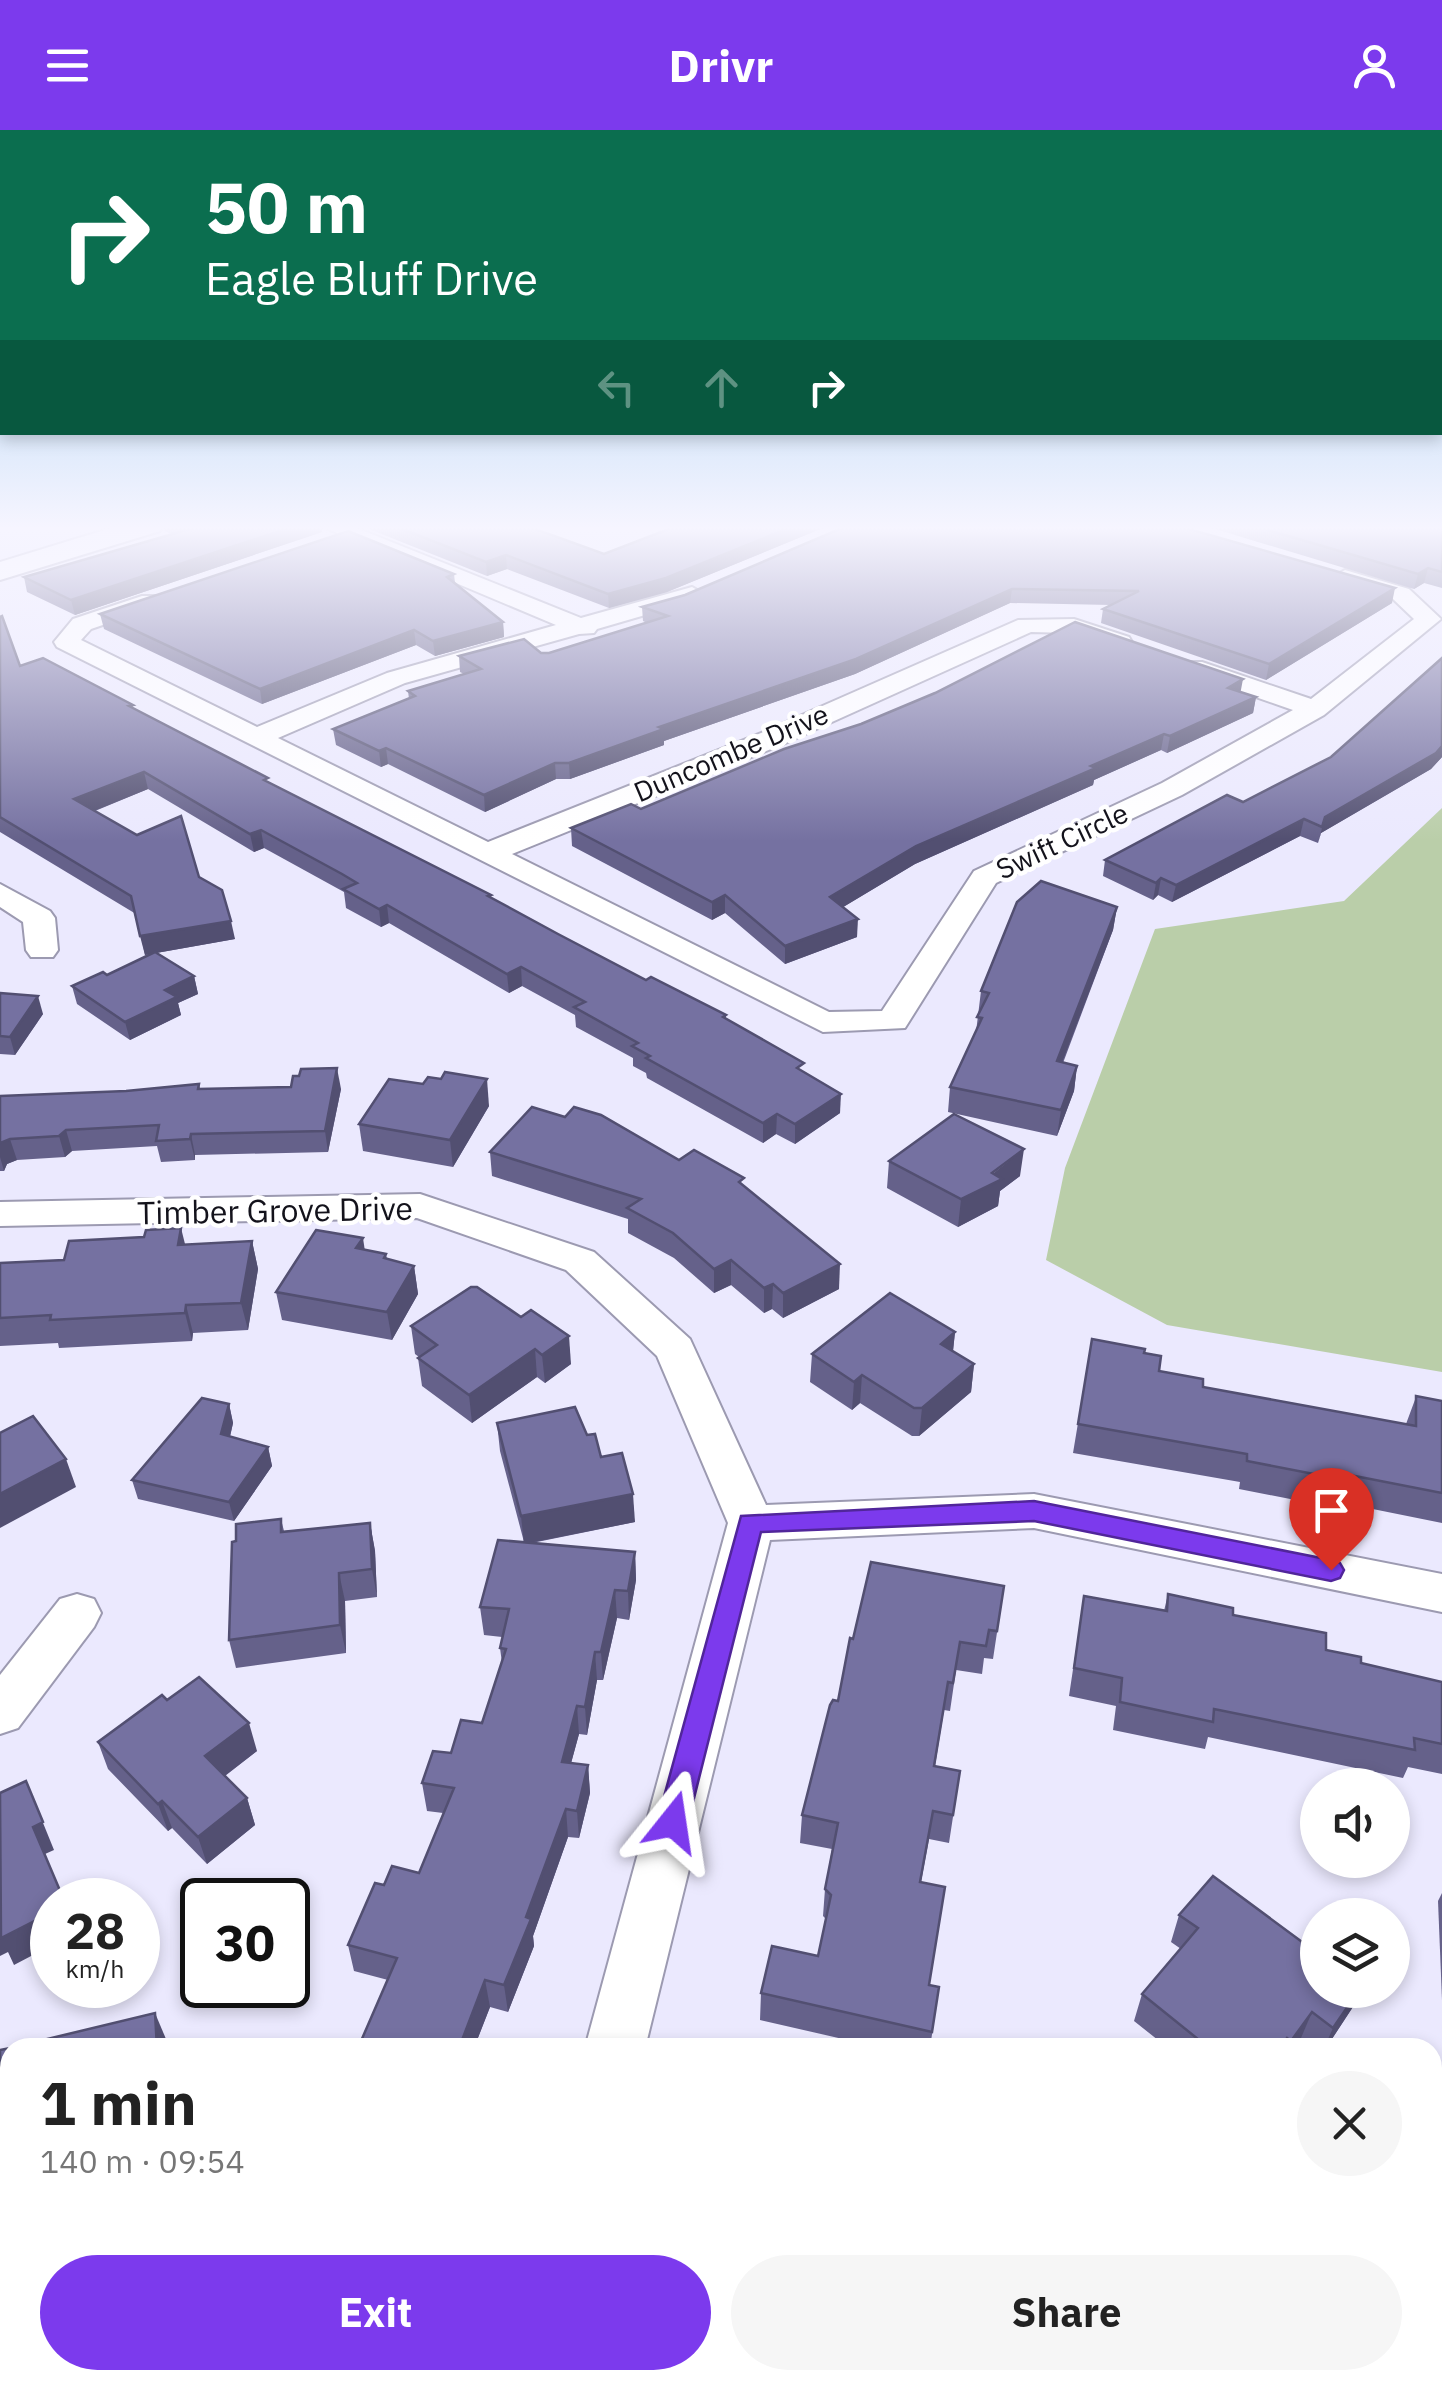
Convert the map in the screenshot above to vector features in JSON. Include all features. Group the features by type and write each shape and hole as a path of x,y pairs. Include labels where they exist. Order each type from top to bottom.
{"street":[{"name":"Swift Circle","path":"76,630 66,642 260,736 822,1022 893,1021 985,877 1172,789 1315,708 1413,630"},
{"path":"260,736 396,678 576,630"},
{"name":"Duncombe Drive","path":"488,853 771,739 1015,630"},
{"name":"Duncombe Drive","path":"1087,630 1315,708"},
{"path":"0,893 39,918 42,950"},
{"name":"Timber Grove Drive","path":"0,1214 420,1206 580,1262 676,1349 750,1523"},
{"path":"617,2038 750,1523 1034,1511 1442,1593"},
{"path":"0,1712 77,1613"}],"green space":[{"path":"1442,808 1442,1372 1167,1325 1046,1260 1065,1168 1155,929 1344,901"}],"building":[{"path":"0,630 7,630 20,666 43,658 268,778 264,780 491,895 488,896 646,980 651,977 726,1015 723,1017 804,1063 797,1068 841,1094 795,1124 777,1114 763,1123 646,1058 650,1056 632,1046 638,1043 574,1007 585,1002 521,967 507,974 387,905 379,909 343,889 357,883 342,874 261,830 250,834 144,772 74,799 137,835 181,816 199,877 222,890 231,921 140,936 131,896 0,817"},
{"path":"135,630 413,630 260,689"},
{"path":"415,630 472,630 433,641"},
{"path":"622,630 920,630 856,659 659,727 664,729 569,763 555,763 484,795 386,748 379,751 333,729 415,696 408,691 481,669 459,656 524,639 541,653"},
{"path":"1058,630 1100,630 1243,679 1228,688 1256,697 1170,736 1164,734 916,846 830,897 858,919 785,946 725,895 712,902 571,828 631,804 641,809 784,749 861,724 935,693"},
{"path":"1168,630 1325,630 1269,664"},
{"path":"1442,658 1442,746 1325,817 1322,827 1304,819 1176,885 1161,878 1156,883 1105,860 1227,795 1243,802 1331,757"},
{"path":"1041,881 1117,907 1057,1061 1077,1066 1061,1110 950,1087 982,1018 977,1017 989,993 981,991 1017,902"},
{"path":"155,952 194,976 165,990 177,997 125,1022 72,986 103,972 107,975"},
{"path":"0,993 38,996 10,1037 0,1036"},
{"path":"337,1068 325,1131 191,1134 190,1139 156,1141 159,1125 66,1130 59,1136 0,1143 0,1096 199,1084 198,1089 291,1087 293,1076 299,1076 301,1069"},
{"path":"445,1072 487,1079 450,1140 359,1124 389,1079 423,1084 428,1077 441,1079"},
{"path":"532,1107 565,1117 574,1107 601,1115 679,1160 694,1150 744,1178 739,1182 840,1264 783,1293 773,1284 764,1288 731,1260 714,1269 673,1233 627,1208 641,1199 490,1152"},
{"path":"954,1114 1024,1149 992,1173 1002,1179 961,1199 889,1161"},
{"path":"181,1228 178,1245 252,1241 241,1303 186,1305 185,1313 50,1320 51,1315 0,1318 0,1263 64,1260 69,1241 144,1237 146,1230"},
{"path":"316,1230 363,1238 356,1248 386,1254 384,1258 414,1266 387,1312 276,1292"},
{"path":"471,1287 477,1287 521,1317 531,1310 569,1336 542,1355 535,1349 469,1395 418,1358 437,1345 411,1326"},
{"path":"890,1293 955,1332 941,1344 974,1364 922,1408 914,1408 862,1375 854,1382 812,1354"},
{"path":"1092,1339 1145,1349 1144,1353 1161,1356 1159,1371 1203,1379 1203,1387 1416,1426 1416,1396 1442,1401 1442,1493 1350,1475 1350,1481 1247,1461 1247,1454 1078,1424"},
{"path":"202,1398 229,1404 221,1434 268,1447 229,1502 132,1480"},
{"path":"575,1407 587,1435 595,1434 601,1457 622,1453 633,1494 521,1516 497,1423"},
{"path":"33,1416 66,1459 0,1494 0,1433"},
{"path":"281,1519 281,1532 370,1523 372,1569 339,1573 340,1625 229,1640 236,1524"},
{"path":"498,1540 635,1552 628,1591 615,1590 601,1652 595,1652 585,1707 577,1706 562,1762 588,1765 577,1811 566,1809 526,1917 531,1919 504,1985 485,1980 463,2038 362,2038 397,1958 348,1945 375,1883 384,1885 392,1866 419,1873 454,1788 422,1783 433,1751 451,1753 461,1720 482,1723 506,1649 500,1648 509,1609 480,1607"},
{"path":"871,1562 1004,1586 997,1631 989,1630 986,1646 960,1642 953,1683 948,1682 934,1766 960,1771 953,1815 933,1811 920,1882 945,1887 929,1985 939,1987 932,2032 761,1993 772,1946 818,1956 831,1895 825,1889 838,1823 802,1815 830,1705 833,1700 838,1701"},
{"path":"1168,1594 1233,1608 1233,1615 1326,1633 1326,1650 1361,1657 1361,1663 1442,1682 1442,1744 1414,1738 1415,1750 1214,1709 1213,1722 1120,1702 1122,1678 1074,1668 1084,1596 1167,1611"},
{"path":"199,1677 249,1723 205,1756 247,1798 198,1837 162,1801 158,1804 98,1742 162,1695 167,1700"},
{"path":"26,1781 43,1822 33,1827 55,1878 30,1878 30,1923 1,1938 0,1793"},
{"path":"1213,1876 1300,1940 1300,2008 1347,2008 1333,2028 1312,2012 1293,2038 1197,2038 1142,1994 1198,1928 1179,1915"},
{"path":"155,2013 156,2038 51,2038"}],"route":[{"path":"673,1822 750,1523 1034,1511 1331,1570"}]}
